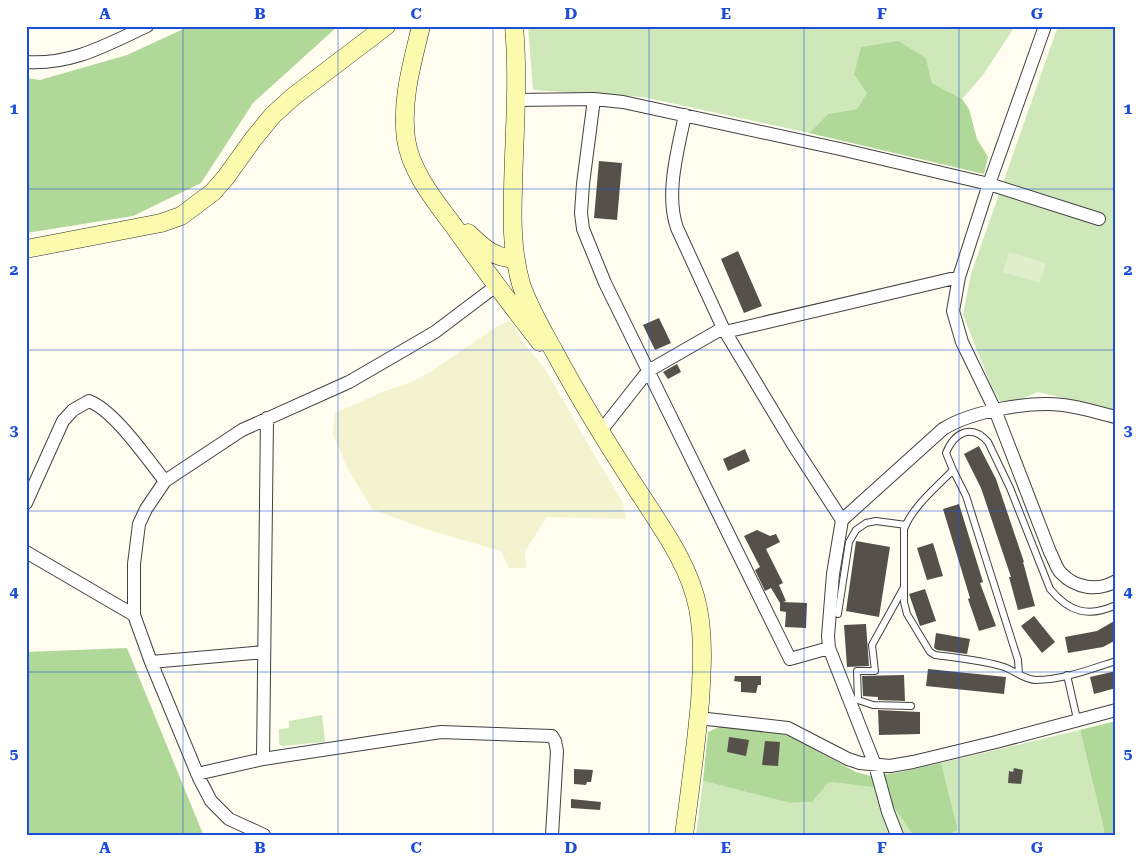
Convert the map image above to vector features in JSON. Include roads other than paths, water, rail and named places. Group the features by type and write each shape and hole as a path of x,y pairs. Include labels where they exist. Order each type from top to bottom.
{"street":[{"path":"26,62 62,61 82,55 146,26"},
{"path":"26,249 161,223 180,216 213,192 273,115 294,96 386,26"},
{"path":"421,26 405,102 407,141 412,159 420,177 496,286 569,380"},
{"path":"514,26 517,75 512,220 516,264 522,286 569,380 680,560 691,584 698,607 702,638 702,665 698,718 684,835"},
{"path":"1045,26 989,184 959,277 953,311 962,342 995,410 1050,552 1060,572 1072,582 1086,587 1098,587 1116,581"},
{"path":"516,100 594,99 623,102 840,149 989,184 1100,219"},
{"path":"594,99 581,213 583,229 605,283 790,660 829,648"},
{"path":"685,115 676,163 672,202 676,228 724,330 794,446 842,520"},
{"path":"442,209 484,248 496,256 516,264"},
{"path":"479,262 493,269 516,264"},
{"path":"600,432 648,371 724,330 959,277"},
{"path":"264,835 242,826 211,801 151,662 134,615 134,564 139,524 146,509 165,481 242,430 349,382 435,332 496,286"},
{"path":"26,503 63,421 73,410 89,402 98,405 110,414 165,481"},
{"path":"897,835 888,812 875,765 829,648 828,636 833,574 842,520 943,429 962,419 995,410 1044,404 1063,405 1116,417"},
{"path":"263,759 267,418"},
{"path":"26,552 134,615"},
{"path":"151,662 264,652"},
{"path":"698,718 788,728 848,759 860,763 890,766 913,762 1116,710"},
{"path":"198,774 263,759 441,732 552,736 558,751 552,835"}],"lane":[{"path":"1019,674 1018,660 989,573 976,525 966,496 946,453 949,445 956,437 964,432 973,432 982,436 988,442 1010,488 1050,590 1060,601 1077,610 1092,611 1116,605"},
{"path":"953,470 915,510 908,519 904,529 903,589 907,614 930,652 935,655 1004,668 1027,679 1036,680 1087,671 1116,660"},
{"path":"838,614 849,542 856,530 866,523 876,521 906,525"},
{"path":"903,589 872,645 874,671 857,671 858,700 873,705 911,706"},
{"path":"1066,675 1076,719"}]}
